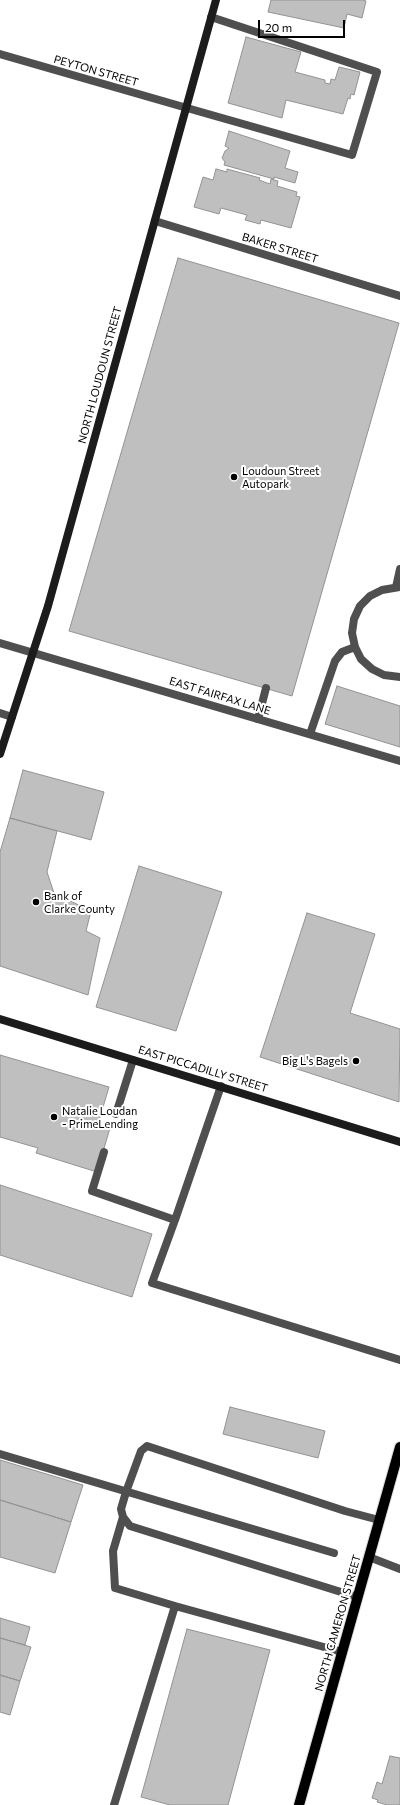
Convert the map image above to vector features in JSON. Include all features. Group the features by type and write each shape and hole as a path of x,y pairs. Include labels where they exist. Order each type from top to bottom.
{"main road":[{"name":"NORTH CAMERON STREET","path":"299,1805 400,1447"}],"street":[{"name":"NORTH LOUDOUN STREET","path":"0,754 50,598 216,0"},
{"name":"PEYTON STREET","path":"0,54 352,155 376,72 211,17"},
{"name":"BAKER STREET","path":"155,221 400,296"},
{"path":"400,569 398,587 382,590 370,596 360,606 354,619 352,633 355,647 361,659 372,669 384,675 400,677"},
{"name":"EAST FAIRFAX LANE","path":"0,643 400,761"},
{"path":"310,734 335,661 342,652 355,647"},
{"path":"258,719 266,688"},
{"path":"0,712 12,717"},
{"name":"EAST PICCADILLY STREET","path":"0,1019 400,1142"},
{"path":"116,1114 133,1060"},
{"path":"221,1086 152,1283 400,1360"},
{"path":"104,1152 92,1191 174,1220"},
{"path":"357,1597 130,1526 123,1517 121,1509 141,1451 147,1446 379,1520"},
{"path":"0,1454 334,1553"},
{"path":"123,1517 113,1551 115,1588 174,1606 342,1652"},
{"path":"369,1557 400,1569"},
{"path":"114,1805 174,1606"}],"building":[{"path":"271,0 366,1 362,18 347,14 344,28 268,12"},
{"path":"246,37 301,52 295,72 325,80 325,83 330,84 331,79 335,80 339,67 360,72 354,95 351,94 350,99 348,98 343,114 286,100 282,118 228,103"},
{"path":"229,131 290,151 285,168 298,172 295,183 274,177 274,179 224,165 225,162 222,158 225,151 229,148 225,146"},
{"path":"216,169 227,172 227,169 260,178 259,180 270,184 271,179 278,181 277,186 297,192 296,196 300,197 291,228 261,220 260,224 245,220 247,215 221,208 219,214 194,207 203,177 213,180"},
{"name":"Loudoun Street Autopark","path":"178,258 399,323 292,696 69,631"},
{"path":"337,686 400,706 400,747 325,724"},
{"path":"23,770 104,792 91,840 10,818"},
{"name":"Bank of Clarke County","path":"10,818 57,831 47,872 54,893 91,911 86,931 100,938 88,995 0,966 0,852"},
{"path":"139,866 222,892 176,1031 96,1007"},
{"path":"307,913 375,934 350,1013 400,1029 399,1102 260,1057"},
{"path":"0,1055 109,1087 98,1124 110,1128 97,1172 36,1153 38,1148 0,1137"},
{"path":"0,1185 152,1234 132,1297 0,1255"},
{"path":"230,1407 325,1431 318,1458 223,1434"},
{"path":"0,1460 83,1485 71,1522 0,1500"},
{"path":"0,1500 71,1522 55,1573 0,1557"},
{"path":"0,1618 30,1627 25,1645 0,1638"},
{"path":"187,1629 270,1650 228,1805 170,1805 141,1797"},
{"path":"0,1638 31,1647 20,1681 0,1675"},
{"path":"0,1675 20,1681 10,1715 0,1712"},
{"path":"390,1756 400,1758 400,1805 387,1805 377,1802 378,1800 372,1798 377,1782 382,1784"}],"place":[{"name":"Loudoun Street Autopark","path":"234,477"},
{"name":"Bank of Clarke County","path":"36,902"},
{"name":"Big L's Bagels","path":"356,1061"},
{"name":"Natalie Loudan - PrimeLending","path":"54,1117"}]}
